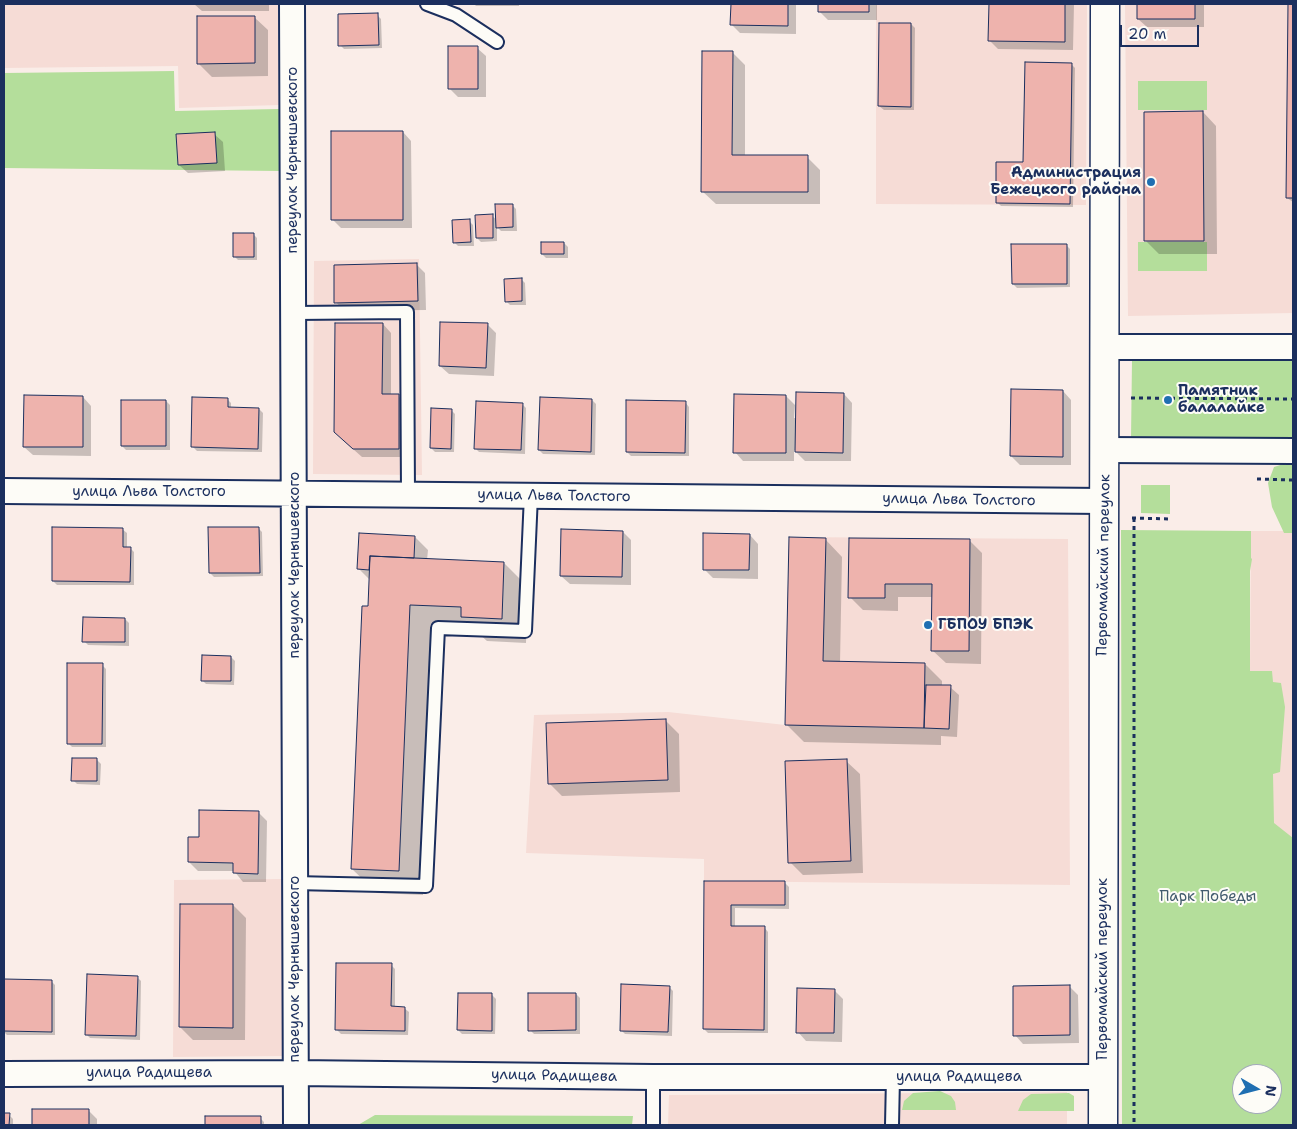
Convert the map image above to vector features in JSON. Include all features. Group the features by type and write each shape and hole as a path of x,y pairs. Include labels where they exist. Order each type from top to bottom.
{"street":[{"name":"переулок Чернышевского","path":"292,4 296,1125"},
{"name":"Первомайский переулок","path":"1103,1125 1104,501 1106,398 1105,4"},
{"path":"1106,347 1293,347"},
{"path":"1105,450 1293,451"},
{"name":"улица Льва Толстого","path":"4,491 1104,501"},
{"name":"улица Радищева","path":"4,1074 296,1073 653,1077 1104,1077"}],"lane":[{"path":"427,4 456,15 496,42"},
{"path":"294,313 407,312 408,494"},
{"path":"294,883 426,886 438,628 525,631 531,496"},
{"path":"653,1077 653,1125"},
{"path":"892,1125 893,1077"}],"path":[{"path":"1106,398 1293,399"},
{"path":"1257,479 1293,480"},
{"path":"1104,534 1123,518 1172,519"},
{"path":"1134,518 1134,1125"}],"shaded area":[{"path":"4,4 281,4 280,105 179,108 178,66 4,68"},
{"path":"876,4 1087,4 1086,205 876,204"},
{"path":"1125,4 1293,4 1293,313 1128,316"},
{"path":"419,259 422,475 313,474 314,261"},
{"path":"1251,531 1293,531 1293,843 1274,843 1250,671"},
{"name":"ГБПОУ БПЭК","path":"789,537 1068,539 1070,885 704,881 704,859 526,853 534,715 668,712 785,725"},
{"path":"284,879 283,1056 173,1057 174,880"},
{"path":"1067,1092 1067,1125 668,1125 669,1095"}],"green space":[{"path":"174,71 175,111 279,109 279,171 4,168 4,73"},
{"path":"1138,81 1207,81 1207,110 1138,110"},
{"path":"1138,242 1207,242 1207,271 1138,271"},
{"path":"1132,360 1293,360 1293,438 1131,439"},
{"path":"1293,461 1293,533 1284,533 1272,507 1268,483 1274,467"},
{"path":"1141,485 1170,485 1170,514 1141,513"},
{"name":"Парк Победы","path":"1121,530 1251,531 1250,671 1272,671 1273,682 1281,683 1285,707 1280,772 1273,774 1274,823 1293,838 1293,1125 1122,1125"},
{"path":"940,1091 951,1096 955,1102 956,1110 902,1110 904,1101 913,1093"},
{"path":"1069,1093 1074,1096 1074,1111 1018,1111 1023,1100 1031,1094"},
{"path":"375,1115 633,1116 632,1125 358,1125"}],"building":[{"path":"731,4 788,4 788,26 730,25"},
{"path":"818,4 869,4 869,12 818,12"},
{"path":"989,4 1065,4 1065,42 988,41"},
{"path":"1137,4 1195,4 1195,19 1137,19"},
{"path":"1288,4 1293,4 1293,198 1286,198"},
{"path":"378,13 379,45 338,46 338,14"},
{"path":"197,16 255,16 255,63 197,64"},
{"path":"879,23 911,23 911,107 878,106"},
{"path":"448,46 478,46 478,89 448,89"},
{"path":"702,51 733,51 732,155 808,155 808,192 701,192"},
{"path":"1025,62 1072,63 1070,204 996,203 996,162 1023,162"},
{"path":"1203,111 1204,241 1144,241 1144,112"},
{"path":"331,131 403,131 403,220 331,220"},
{"path":"215,132 217,163 178,165 176,134"},
{"path":"495,204 513,204 513,227 496,228"},
{"path":"493,214 493,238 476,238 475,215"},
{"path":"470,219 471,242 453,243 452,220"},
{"path":"233,233 254,233 254,257 233,257"},
{"path":"541,242 564,242 564,254 541,254"},
{"path":"1011,244 1067,244 1067,284 1012,284"},
{"path":"417,263 418,301 334,303 334,265"},
{"path":"522,278 522,301 505,302 504,279"},
{"path":"440,322 488,323 486,368 439,366"},
{"path":"335,323 383,323 382,394 399,394 399,449 353,449 334,432"},
{"path":"1011,389 1063,390 1063,457 1010,456"},
{"path":"796,392 844,393 843,453 795,452"},
{"path":"734,394 786,395 786,453 733,453"},
{"path":"24,395 83,396 83,447 23,447"},
{"path":"192,397 228,398 228,407 259,408 258,449 191,447"},
{"path":"540,397 592,399 591,452 538,450"},
{"path":"121,400 166,400 166,446 121,446"},
{"path":"626,400 686,401 685,453 626,452"},
{"path":"476,401 523,403 521,450 474,449"},
{"path":"431,408 452,409 451,449 430,448"},
{"path":"52,527 123,528 123,547 131,547 130,582 52,581"},
{"path":"208,527 259,527 260,573 209,573"},
{"path":"561,529 623,531 622,577 560,576"},
{"path":"359,533 415,536 414,558 370,556 369,570 357,569"},
{"path":"703,533 750,534 749,570 703,570"},
{"path":"789,537 826,538 823,661 925,663 924,728 785,725"},
{"path":"849,538 970,539 969,651 931,651 932,584 885,584 885,598 848,598"},
{"path":"370,556 504,562 502,619 461,617 461,607 410,605 399,871 351,869 362,606 368,606"},
{"path":"83,617 125,618 125,642 82,642"},
{"path":"202,655 231,656 231,681 201,681"},
{"path":"67,663 103,663 102,744 67,744"},
{"path":"926,685 951,685 949,729 924,728"},
{"path":"666,719 668,780 548,784 546,723"},
{"path":"72,758 97,758 97,781 71,781"},
{"path":"847,759 851,861 788,863 785,761"},
{"path":"199,810 259,811 258,874 233,873 233,863 188,862 188,837 199,837"},
{"path":"704,881 785,881 785,905 731,905 731,926 765,926 764,1030 703,1029"},
{"path":"180,904 233,904 233,1028 179,1027"},
{"path":"336,963 392,963 391,1006 405,1007 405,1031 335,1030"},
{"path":"87,974 138,976 136,1036 85,1035"},
{"path":"4,979 52,980 52,1032 4,1031"},
{"path":"621,984 670,986 668,1032 620,1031"},
{"path":"1070,985 1070,1035 1013,1036 1013,986"},
{"path":"797,988 835,989 834,1033 796,1033"},
{"path":"458,993 492,993 492,1031 457,1030"},
{"path":"528,993 576,993 576,1030 528,1031"},
{"path":"32,1109 89,1109 89,1125 32,1125"},
{"path":"4,1113 10,1113 9,1125 4,1125"},
{"path":"205,1116 261,1116 261,1125 205,1125"}],"place":[{"name":"Администрация Бежецкого района","path":"1151,182"},
{"name":"Памятник балалайке","path":"1168,400"},
{"name":"ГБПОУ БПЭК","path":"928,625"}]}
